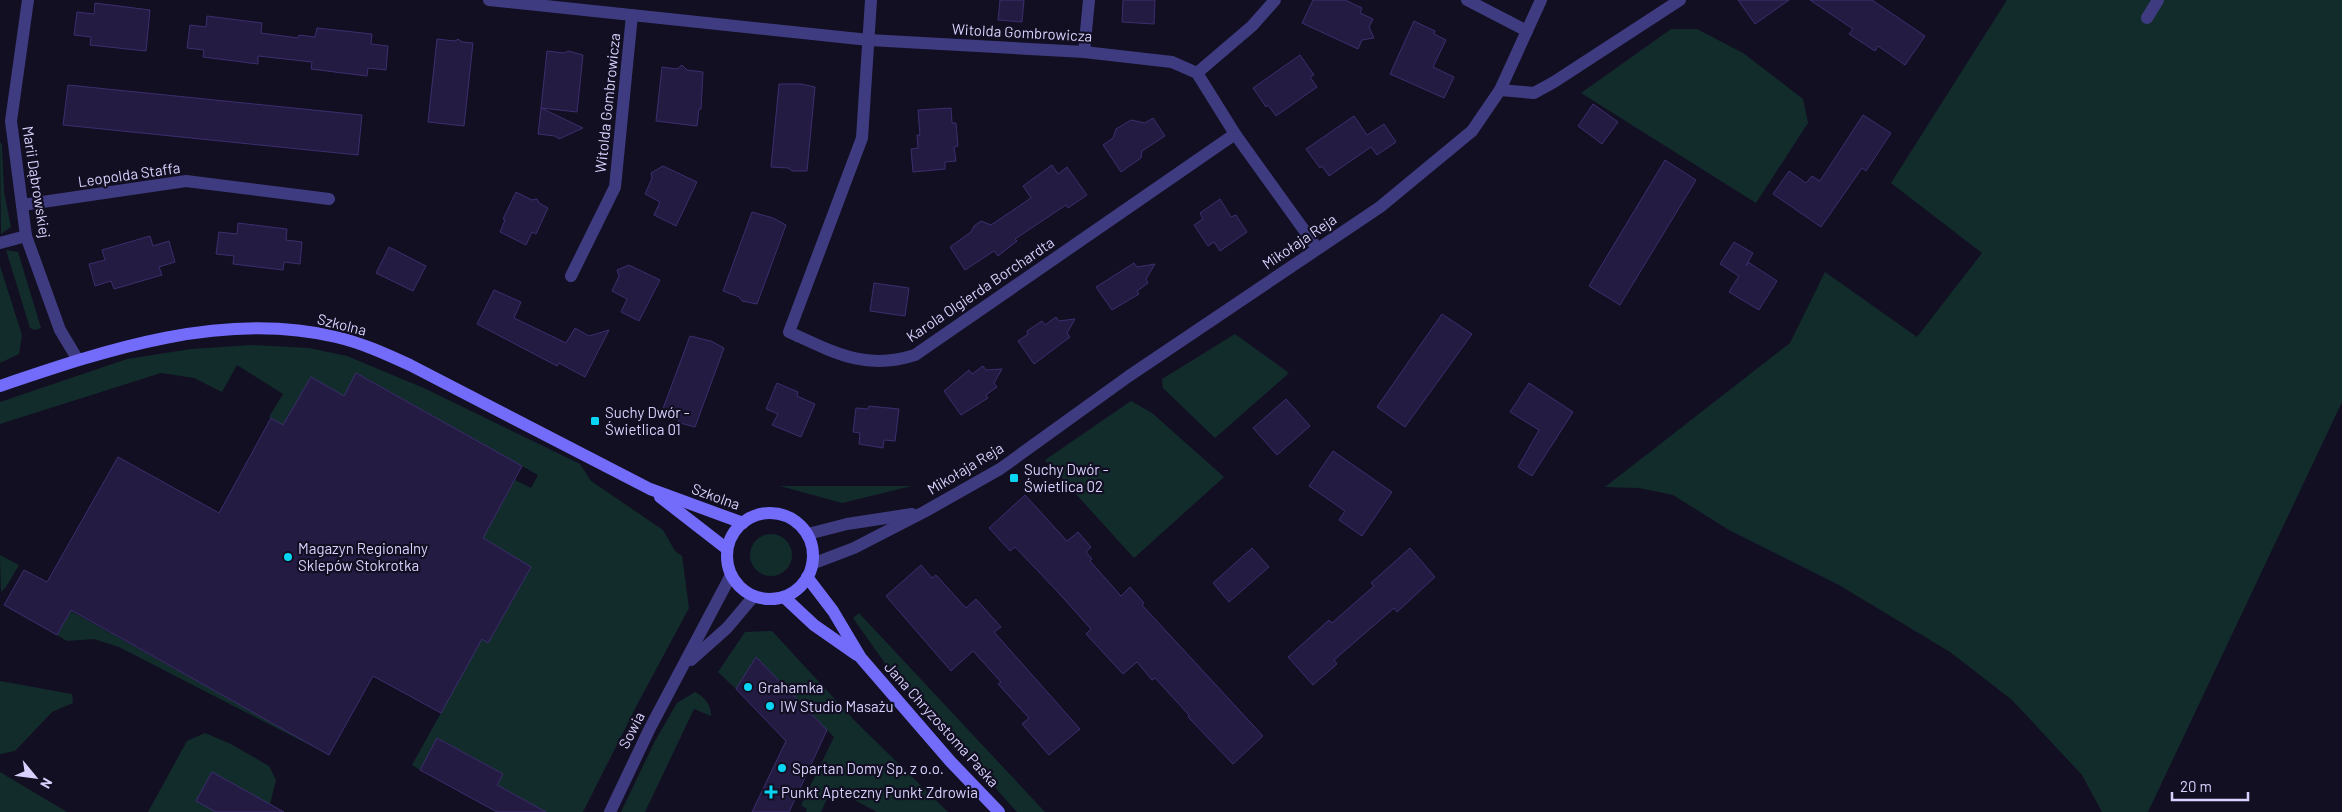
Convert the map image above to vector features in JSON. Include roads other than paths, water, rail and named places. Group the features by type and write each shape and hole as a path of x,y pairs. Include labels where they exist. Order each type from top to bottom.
{"street":[{"name":"Marii Dąbrowskiej","path":"28,0 6,120 26,236 60,330 78,360"},
{"name":"Witolda Gombrowicza","path":"489,0 869,40 1084,52 1172,62 1197,73"},
{"name":"Karola Olgierda Borchardta","path":"871,0 862,138 789,332 848,358 889,362 915,355 1235,134"},
{"path":"1084,52 1089,0"},
{"path":"1276,0 1252,26 1197,73 1235,134 1317,248"},
{"path":"1467,0 1527,31"},
{"name":"Mikołaja Reja","path":"812,564 854,548 924,512 1000,469 1129,376 1380,207 1472,131 1500,90 1541,0"},
{"path":"1500,90 1534,93 1680,0"},
{"path":"2148,18 2158,0"},
{"name":"Witolda Gombrowicza","path":"571,276 614,187 632,15"},
{"name":"Leopolda Staffa","path":"22,205 186,181 329,198"},
{"path":"0,243 26,236"},
{"name":"Szkolna","path":"0,386 78,360 152,340 245,327 299,331 336,337 374,349 410,365 650,489 742,523"},
{"name":"Szkolna","path":"650,489 727,549"},
{"name":"Mikołaja Reja","path":"808,534 847,524 924,512"},
{"path":"780,513 800,524 808,534 812,546 812,564 808,577 795,591 784,597 772,600 754,596 738,585 731,575 727,562 727,549 730,538 742,523 756,514 780,513"},
{"name":"Sowia","path":"610,812 650,728 731,575"},
{"name":"Jana Chryzostoma Paska","path":"808,577 833,611 861,658 950,761 999,812"},
{"name":"Sowia","path":"685,664 727,628 754,596"},
{"name":"Jana Chryzostoma Paska","path":"784,597 814,625 861,658"}],"place":[{"name":"Suchy Dwór - Świetlica 01","path":"595,421"},
{"name":"Suchy Dwór - Świetlica 02","path":"1014,478"},
{"name":"Magazyn Regionalny Sklepów Stokrotka","path":"288,557"},
{"name":"Grahamka","path":"748,687"},
{"name":"IW Studio Masażu","path":"770,706"},
{"name":"Spartan Domy Sp. z o.o.","path":"782,768"},
{"name":"Punkt Apteczny Punkt Zdrowia","path":"771,792"}]}
